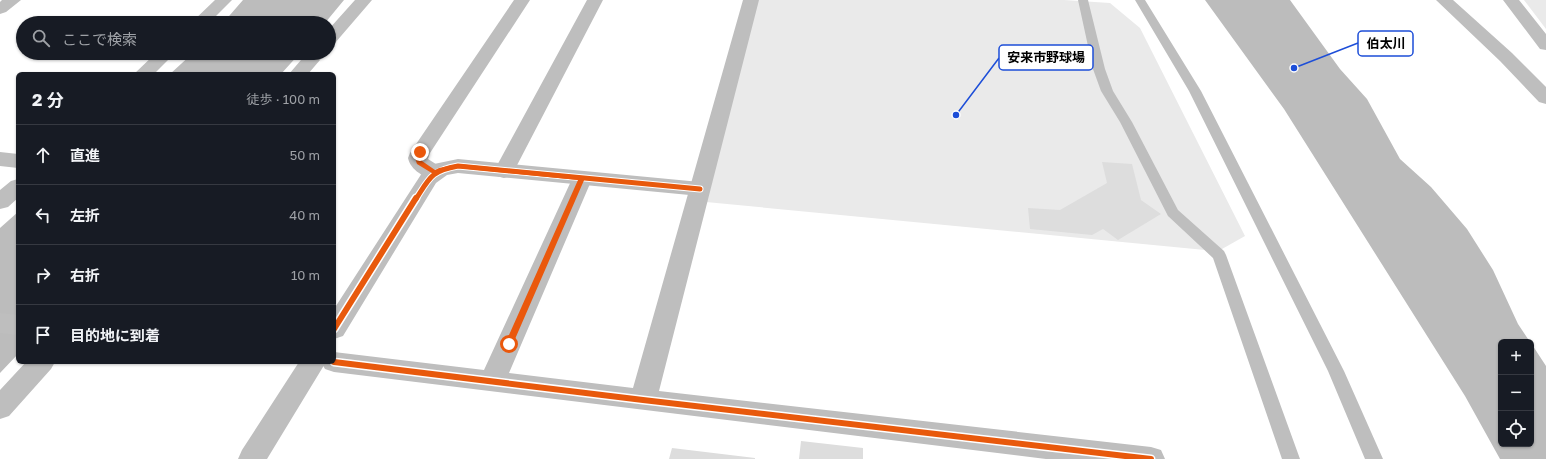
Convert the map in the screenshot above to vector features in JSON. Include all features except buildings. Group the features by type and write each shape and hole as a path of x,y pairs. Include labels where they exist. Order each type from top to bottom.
{"street":[{"path":"0,9 13,0"},
{"path":"207,16 224,0"},
{"path":"336,31 364,0"},
{"path":"435,173 419,162 418,158 420,152 522,0"},
{"path":"504,171 595,0"},
{"path":"643,400 751,0"},
{"path":"1444,0 1506,57 1546,98"},
{"path":"1511,0 1546,45"},
{"path":"145,72 158,60"},
{"path":"300,72 311,60"},
{"path":"0,160 16,161"},
{"path":"336,326 429,178 441,169 458,166 700,189"},
{"path":"492,382 582,178"},
{"path":"0,202 16,188"},
{"path":"0,323 16,325"},
{"path":"336,362 643,400 1151,459"},
{"path":"0,408 40,364"},
{"path":"252,459 312,364"}],"lane":[{"path":"1083,0 1099,69 1108,91 1126,122 1173,213 1219,255 1291,459"},
{"path":"1140,0 1195,91 1336,371 1374,459"}],"shaded area":[{"path":"243,0 344,0 331,16 229,16"},
{"path":"756,0 1064,0 1110,3 1140,28 1245,236 1222,249 1205,250 706,202"},
{"path":"1205,0 1290,0 1340,69 1367,99 1400,159 1431,187 1467,229 1493,270 1518,324 1528,339 1498,339 1498,447 1534,447 1534,348 1546,366 1546,459 1500,459 1465,396 1284,109"},
{"path":"1524,0 1546,0 1546,29"},
{"path":"185,60 294,60 283,72 172,72"},
{"path":"16,214 16,356 0,373 0,228"}],"cycle path":[{"path":"336,326 429,178 441,169 458,166 700,189"},
{"path":"336,362 643,400 1151,459"}],"place":[{"name":"伯太川","path":"1294,68"},
{"name":"安来市野球場","path":"956,115"}],"route":[{"path":"420,152 418,158 419,162 435,173 441,169 458,166 582,178 509,344"}]}
